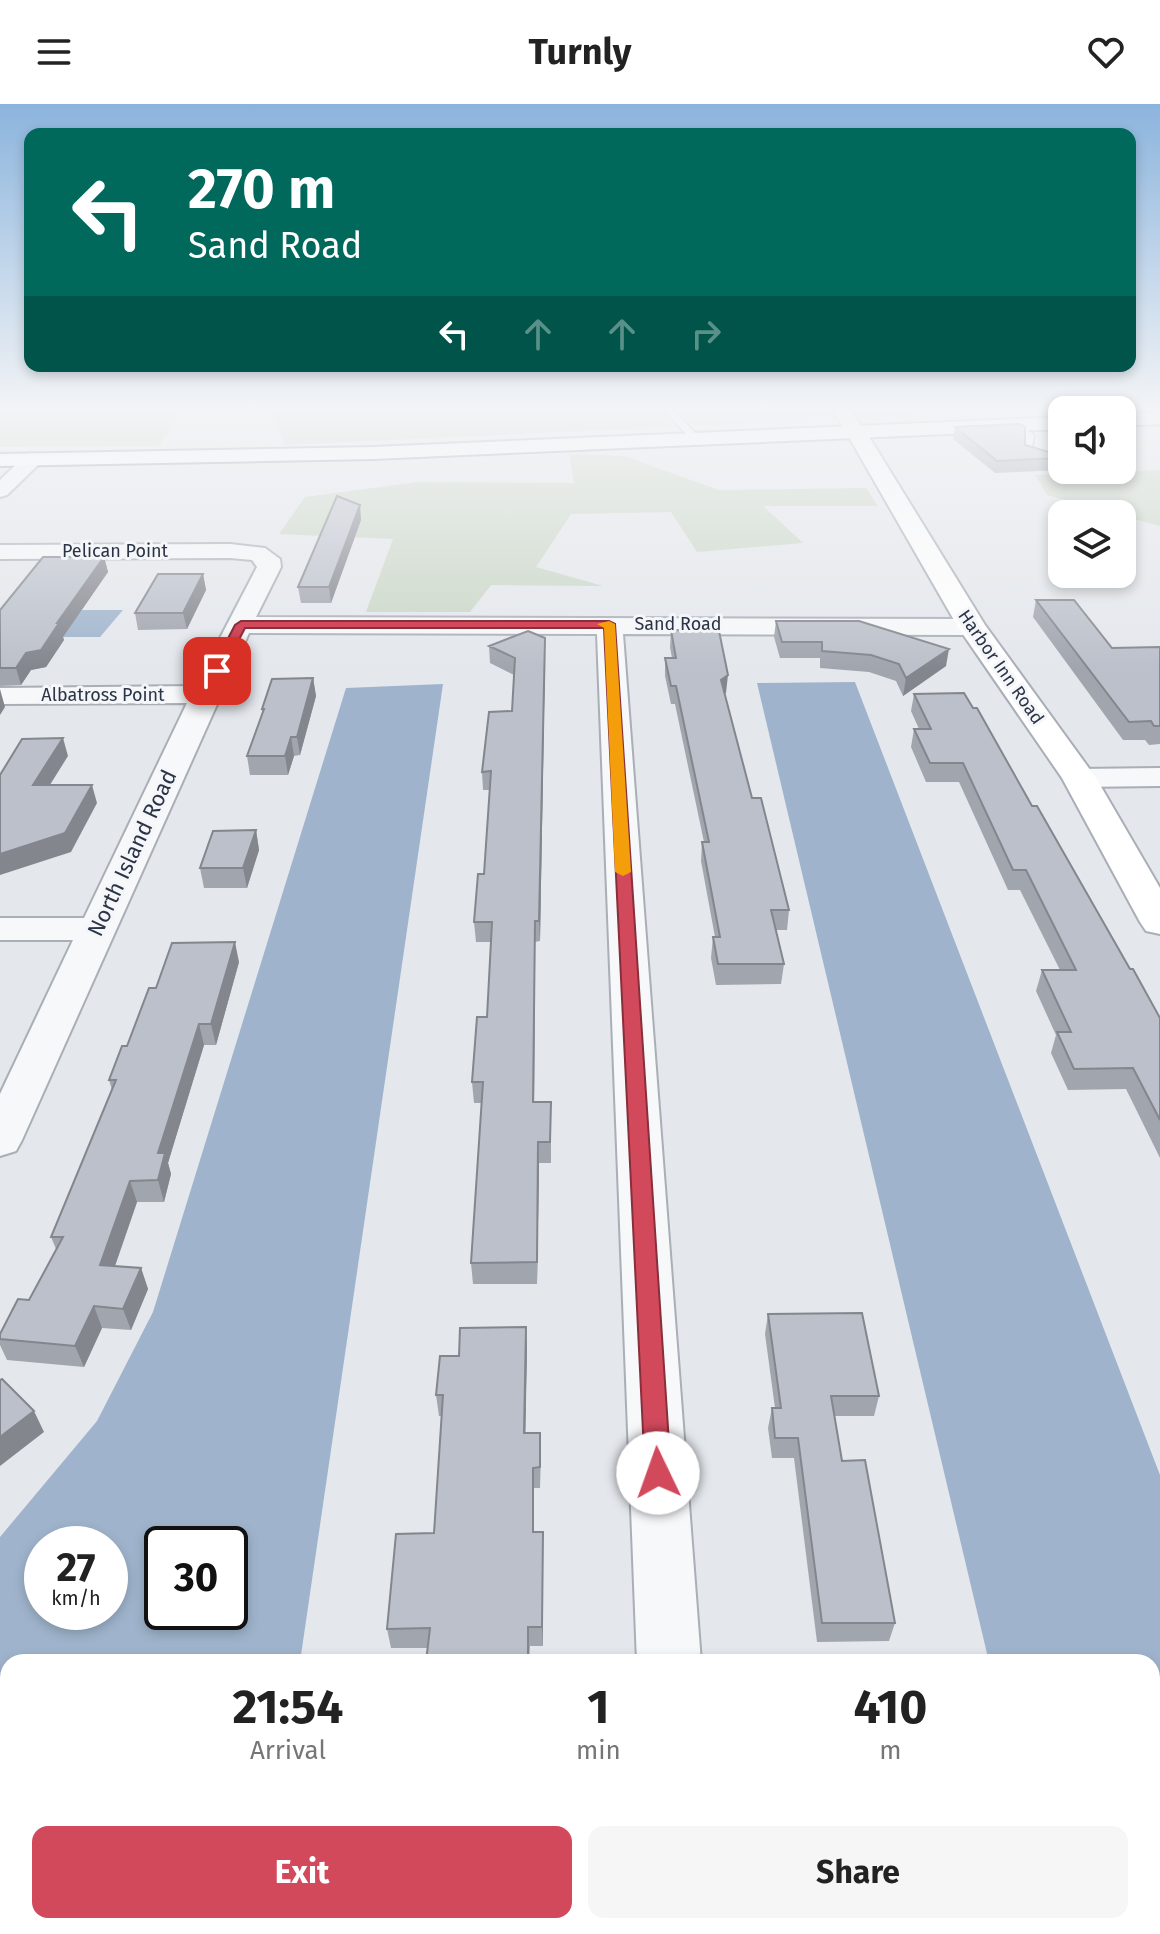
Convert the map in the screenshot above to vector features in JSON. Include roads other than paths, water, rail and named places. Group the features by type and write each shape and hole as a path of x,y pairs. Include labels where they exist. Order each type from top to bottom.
{"main road":[{"name":"Harbor Inn Road","path":"894,496 972,627 1079,778 1160,922"}],"street":[{"name":"Pelican Point","path":"0,552 230,551 257,553 268,559 269,567"},
{"name":"North Island Road","path":"0,1140 205,694 269,567"},
{"path":"609,624 669,1654"},
{"name":"Sand Road","path":"241,625 972,627"},
{"name":"Albatross Point","path":"0,696 205,694"},
{"path":"1079,778 1160,777"},
{"path":"0,929 97,929"}],"water":[{"path":"0,610 123,610 100,637 0,637"},
{"path":"855,682 1160,1475 1160,1654 987,1654 757,683"},
{"path":"443,684 301,1654 0,1654 0,1537 97,1421 153,1312 346,688"}]}
